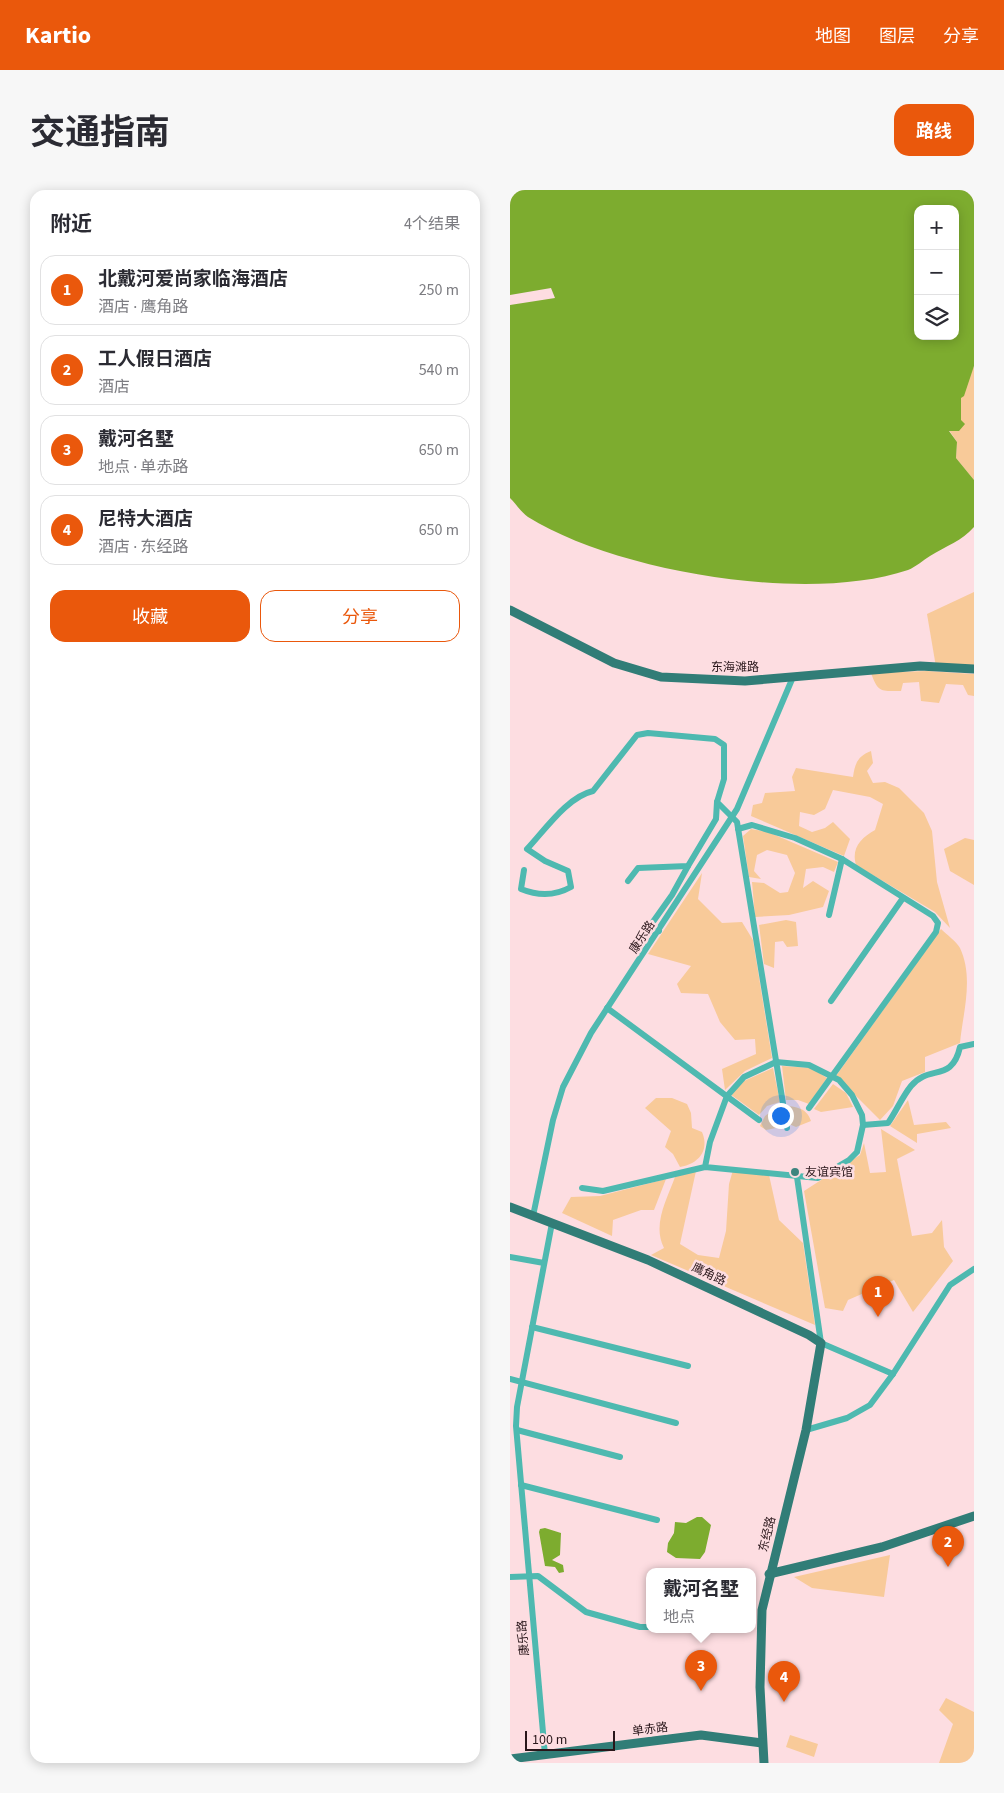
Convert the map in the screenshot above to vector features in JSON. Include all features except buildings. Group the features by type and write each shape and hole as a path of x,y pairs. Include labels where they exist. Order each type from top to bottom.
{"main road":[{"name":"东海滩路","path":"510,610 614,664 661,677 744,682 920,666 974,669"},
{"name":"鹰角路","path":"510,1207 648,1260 809,1335 821,1343"},
{"name":"东经路","path":"764,1763 760,1687 762,1610 769,1574 806,1430 821,1343"},
{"path":"769,1574 882,1547 974,1516"},
{"name":"单赤路","path":"510,1759 701,1735 762,1743"}],"street":[{"name":"康乐路","path":"533,1216 553,1120 563,1086 591,1033 733,816 793,677"},
{"path":"524,870 521,889 526,892 559,894 571,887 568,871 556,864 545,861 528,849 561,812 584,793 593,791 637,735 648,733 715,739 724,745 724,779 717,802 716,820 672,895 650,926 659,931"},
{"path":"717,802 737,822 787,1128"},
{"path":"738,829 752,825 769,828 842,859 932,916 938,923 936,932 809,1108"},
{"path":"829,915 842,859"},
{"path":"628,881 638,868 688,866"},
{"path":"831,1001 904,898"},
{"path":"607,1008 759,1120"},
{"path":"863,1124 888,1124 912,1085 929,1074 952,1068 960,1047 974,1044"},
{"path":"582,1188 603,1191 705,1167 797,1178 818,1178 849,1160 857,1152 863,1124 862,1115 852,1095 839,1080 809,1065 776,1062 744,1077 727,1096 710,1142 705,1167"},
{"path":"797,1178 821,1343"},
{"name":"康乐路","path":"545,1755 516,1430 517,1407 552,1223"},
{"path":"510,1257 544,1263"},
{"path":"806,1430 847,1418 870,1405 893,1374 950,1285 974,1269"},
{"path":"532,1327 688,1366"},
{"name":"鹰角路","path":"821,1343 893,1374"},
{"path":"510,1379 676,1423"},
{"path":"516,1430 620,1457"},
{"path":"521,1485 657,1520"},
{"path":"510,1578 529,1575 538,1576 586,1612 646,1627"},
{"path":"756,1628 762,1628"}],"shaded area":[{"path":"510,190 974,190 974,366 964,396 961,398 961,420 965,424 959,431 949,431 957,442 956,458 974,480 974,527 959,540 908,570 867,580 819,584 767,583 714,577 661,567 610,553 565,536 528,517 510,498 510,305 555,298 551,288 510,295"},
{"path":"974,366 974,480 956,458 957,442 949,430 959,431 961,397"},
{"path":"974,592 974,670 936,667 927,614"},
{"path":"927,671 974,674 974,696 968,695 963,685 946,684 939,703 921,701 919,682 903,683 901,691 885,691 878,687 871,673"},
{"path":"871,751 873,763 867,771 873,783 885,782 899,788 924,813 932,831 937,882 950,928 935,912 856,865 855,853 858,844 865,836 875,830 883,804 870,797 833,790 825,809 814,815 800,812 799,826 812,832 825,828 833,822 850,839 844,856 751,816 753,805 762,803 765,793 795,791 792,777 796,768 853,777 858,761 863,755"},
{"path":"751,829 768,832 838,862 834,872 823,867 806,869 803,888 813,881 829,891 823,907 789,915 755,917 752,882 764,883 780,893 788,892 795,873 787,855 767,850 757,855 754,871 761,879 749,877 743,836"},
{"path":"965,838 974,840 974,885 950,871 944,849"},
{"path":"702,873 698,899 722,923 742,922 753,940 772,1058 745,1071 725,1090 722,1069 756,1054 755,1039 735,1040 720,1022 708,994 681,993 677,984 691,966 648,954"},
{"path":"786,920 796,922 798,946 787,947 783,941 775,942 774,968 764,964 759,925"},
{"path":"941,929 960,948 966,971 966,995 960,1043 925,1057 925,1072 902,1081 893,1106 880,1120 836,1076"},
{"path":"782,1066 811,1068 827,1078 809,1104 798,1100 786,1100"},
{"path":"773,1068 780,1102 767,1106 759,1115 730,1094 744,1081"},
{"path":"833,1084 846,1093 853,1107 821,1112 814,1109"},
{"path":"656,1098 672,1098 687,1104 691,1113 692,1128 702,1132 704,1139 703,1151 697,1160 680,1167 673,1154 665,1147 671,1131 645,1108"},
{"path":"908,1100 914,1125 946,1122 951,1128 917,1134 917,1143 890,1126"},
{"path":"780,1105 803,1110 811,1121 796,1127 784,1122 776,1128 766,1130 760,1126 765,1116"},
{"path":"881,1129 915,1150 897,1159 912,1236 932,1233 942,1220 944,1247 953,1261 913,1312 894,1280 848,1300 843,1311 825,1308 804,1191 860,1155 864,1143 870,1173 886,1172"},
{"path":"733,1170 769,1175 779,1220 803,1243 815,1325 651,1255 664,1248 661,1239 660,1221 675,1177 696,1171 680,1244 698,1255 719,1258 726,1231 729,1184"},
{"path":"666,1179 654,1210 641,1210 613,1220 612,1236 562,1213 571,1197 600,1196"},
{"path":"697,1517 702,1517 711,1525 705,1552 700,1559 676,1558 667,1552 668,1543 674,1533 675,1522 686,1523"},
{"path":"545,1528 561,1533 560,1555 552,1560 563,1565 564,1572 559,1573 555,1567 545,1566 539,1532 540,1529"},
{"path":"890,1555 884,1597 812,1588 794,1577"},
{"path":"946,1698 974,1712 974,1763 939,1763 953,1724 939,1710"},
{"path":"790,1735 818,1744 814,1757 786,1747"}],"place":[{"name":"友谊宾馆","path":"795,1172"},
{"name":"北戴河爱尚家临海酒店","path":"878,1317"},
{"name":"工人假日酒店","path":"948,1567"},
{"name":"戴河名墅","path":"701,1691"},
{"name":"尼特大酒店","path":"784,1702"}]}
